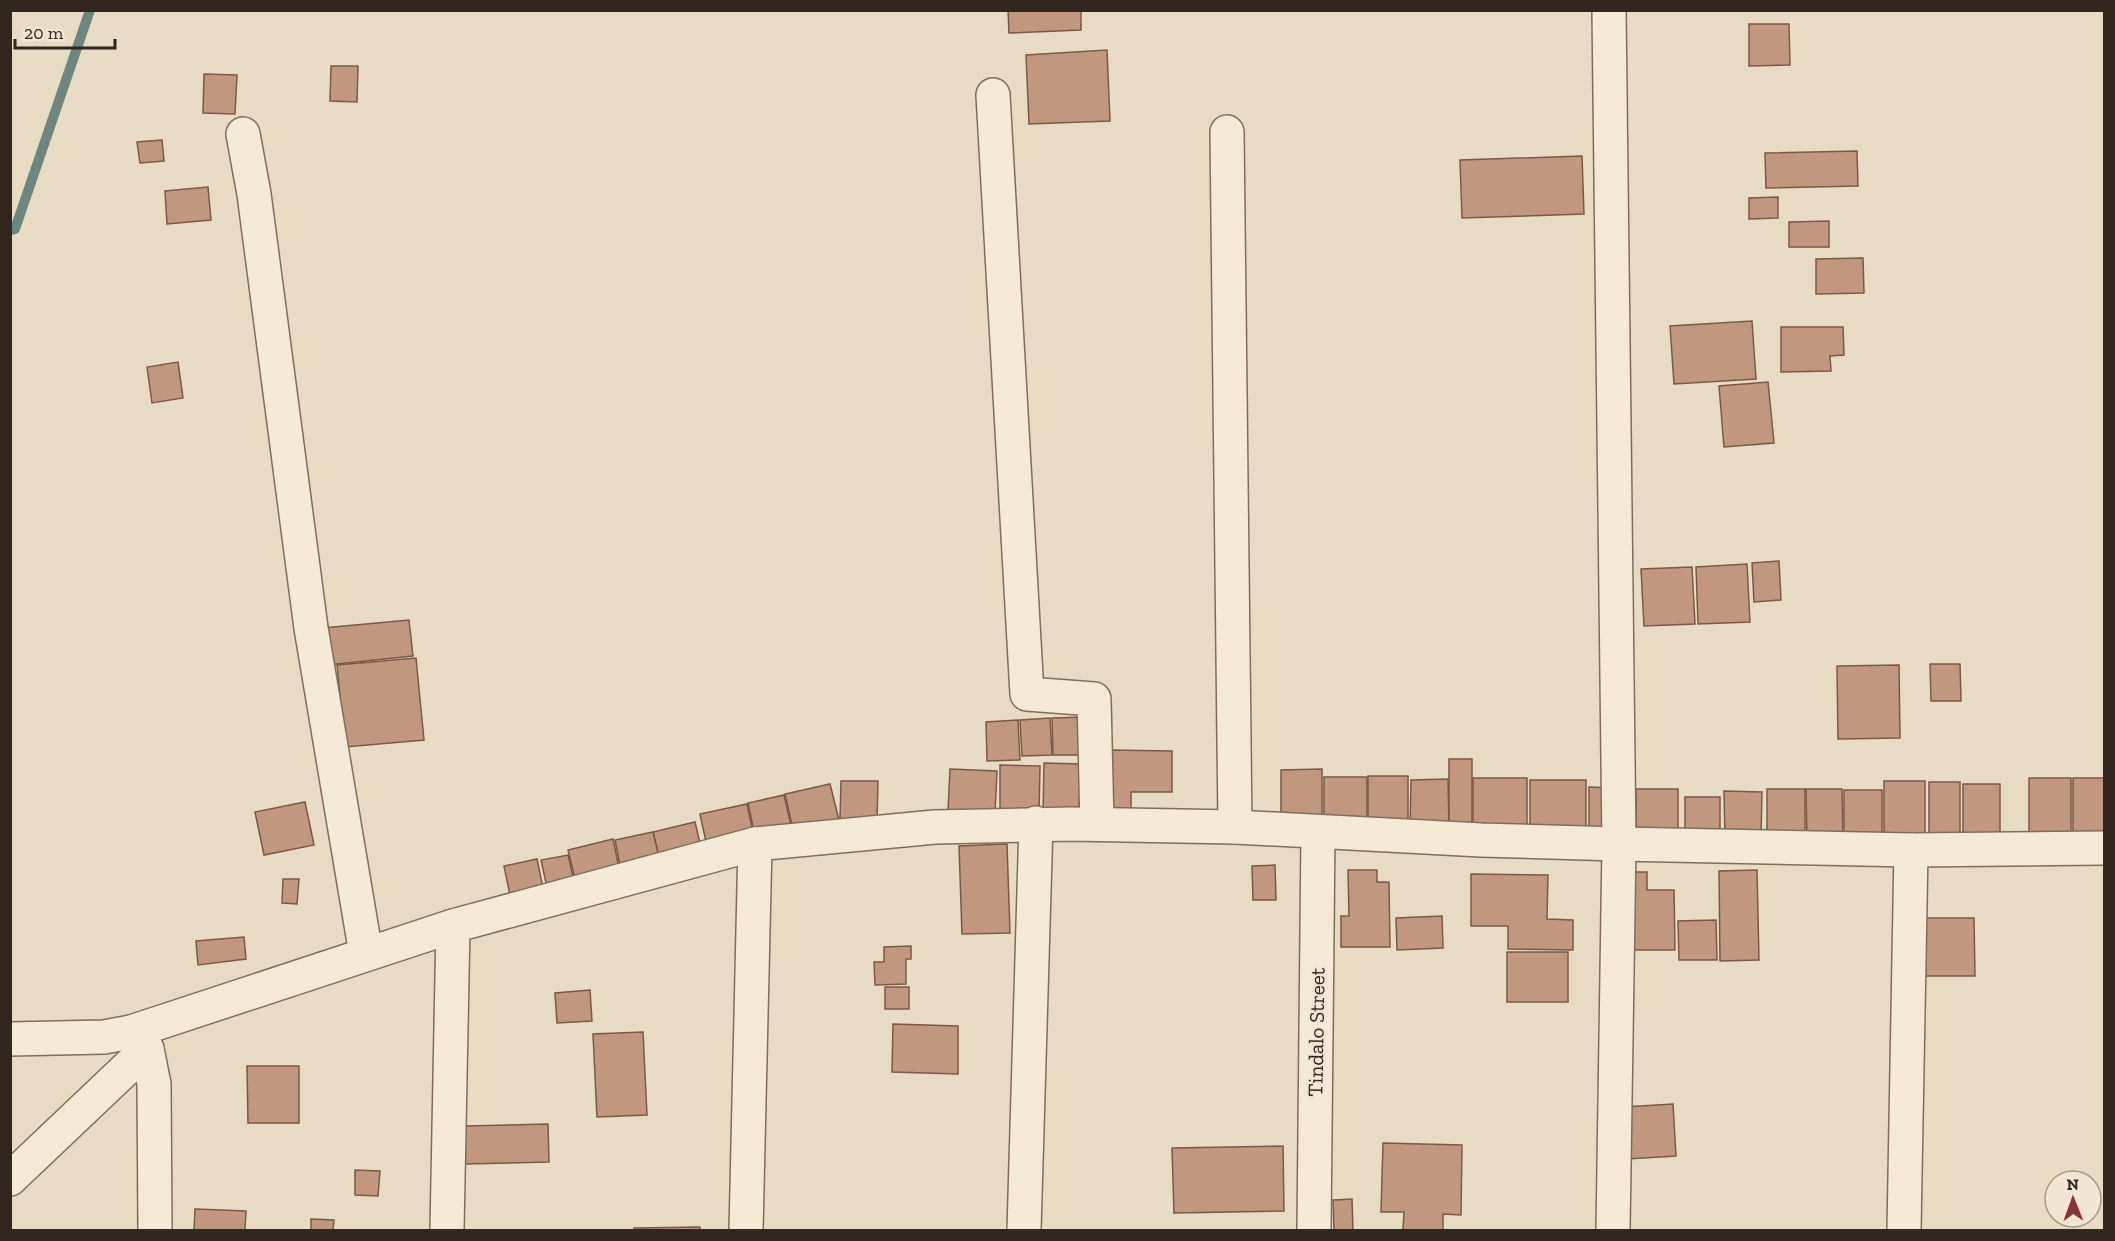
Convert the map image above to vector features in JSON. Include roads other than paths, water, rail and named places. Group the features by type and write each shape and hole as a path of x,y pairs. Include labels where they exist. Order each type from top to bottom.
{"street":[{"path":"1609,10 1619,844 1613,1230"},
{"path":"993,95 1026,694 1095,699 1097,824"},
{"path":"1227,132 1235,827"},
{"path":"243,134 254,194 311,628 366,954"},
{"path":"1024,1230 1036,823"},
{"path":"10,1039 104,1037 139,1040 366,954 453,926 755,844 934,827 1036,823 1097,824 1235,827 1318,833 1619,844 1911,850 2104,848"},
{"name":"Tindalo Street","path":"1314,1230 1318,833"},
{"path":"746,1230 755,844"},
{"path":"1904,1230 1911,850"},
{"path":"447,1230 453,926"},
{"path":"10,1179 139,1040"},
{"path":"139,1040 154,1084 155,1230"}],"waterway":[{"path":"10,230 15,229 90,10"}]}
